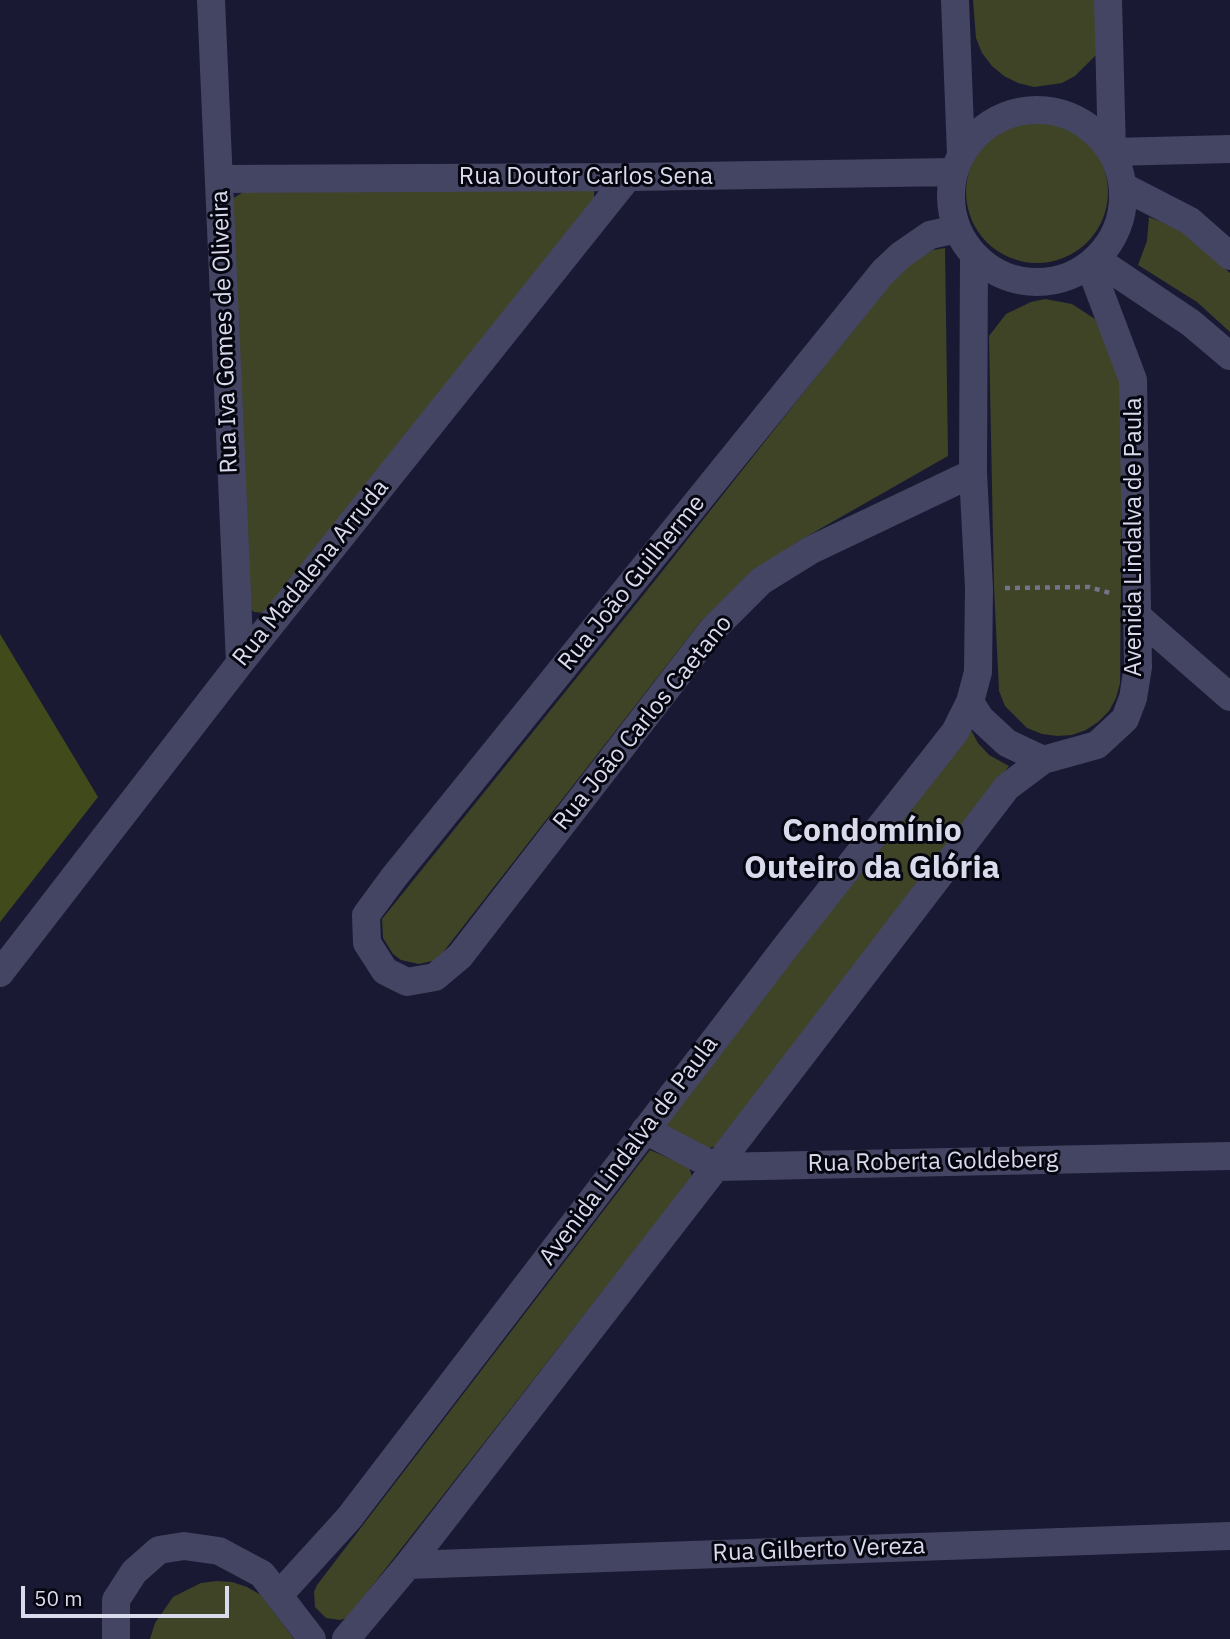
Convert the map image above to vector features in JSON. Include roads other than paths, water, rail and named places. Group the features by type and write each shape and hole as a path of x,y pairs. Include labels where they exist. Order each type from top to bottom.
{"street":[{"name":"Rua Iva Gomes de Oliveira","path":"211,0 240,663"},
{"path":"955,0 958,163 950,201 957,229 974,256 1010,279 1052,283 1094,263 1114,239 1123,214 1124,187 1112,152 1108,0"},
{"path":"958,163 974,136 990,123 1010,113 1031,109 1053,110 1074,117 1092,128 1112,152"},
{"path":"1112,152 1230,149"},
{"name":"Rua Doutor Carlos Sena","path":"219,179 628,177 958,163"},
{"name":"Rua Madalena Arruda","path":"0,974 240,663 628,177"},
{"path":"1124,187 1190,221 1230,256"},
{"name":"Rua João Guilherme","path":"385,971 366,943 366,915 394,877 883,272 901,255 930,235 957,229"},
{"name":"Avenida Lindalva de Paula","path":"279,1595 349,1518 645,1130 955,732 970,702 978,672 979,588 973,473 974,256"},
{"path":"1094,263 1191,323 1230,356"},
{"name":"Avenida Lindalva de Paula","path":"346,1639 408,1565 1007,786 1043,760 1097,745 1125,719 1133,698 1138,667 1133,380 1094,263"},
{"name":"Rua João Carlos Caetano","path":"385,971 407,982 435,977 460,956 712,630 761,581 811,550 973,473"},
{"path":"1136,615 1230,697"},
{"path":"970,702 980,718 1007,743 1043,760"},
{"name":"Rua Roberta Goldeberg","path":"645,1130 716,1167 1230,1156"},
{"name":"Rua Gilberto Vereza","path":"408,1565 1230,1536"},
{"path":"116,1639 116,1600 134,1572 159,1550 184,1546 219,1551 262,1574 312,1639"}],"district":[{"name":"Condomínio Outeiro da Glória","path":"872,850"}]}
